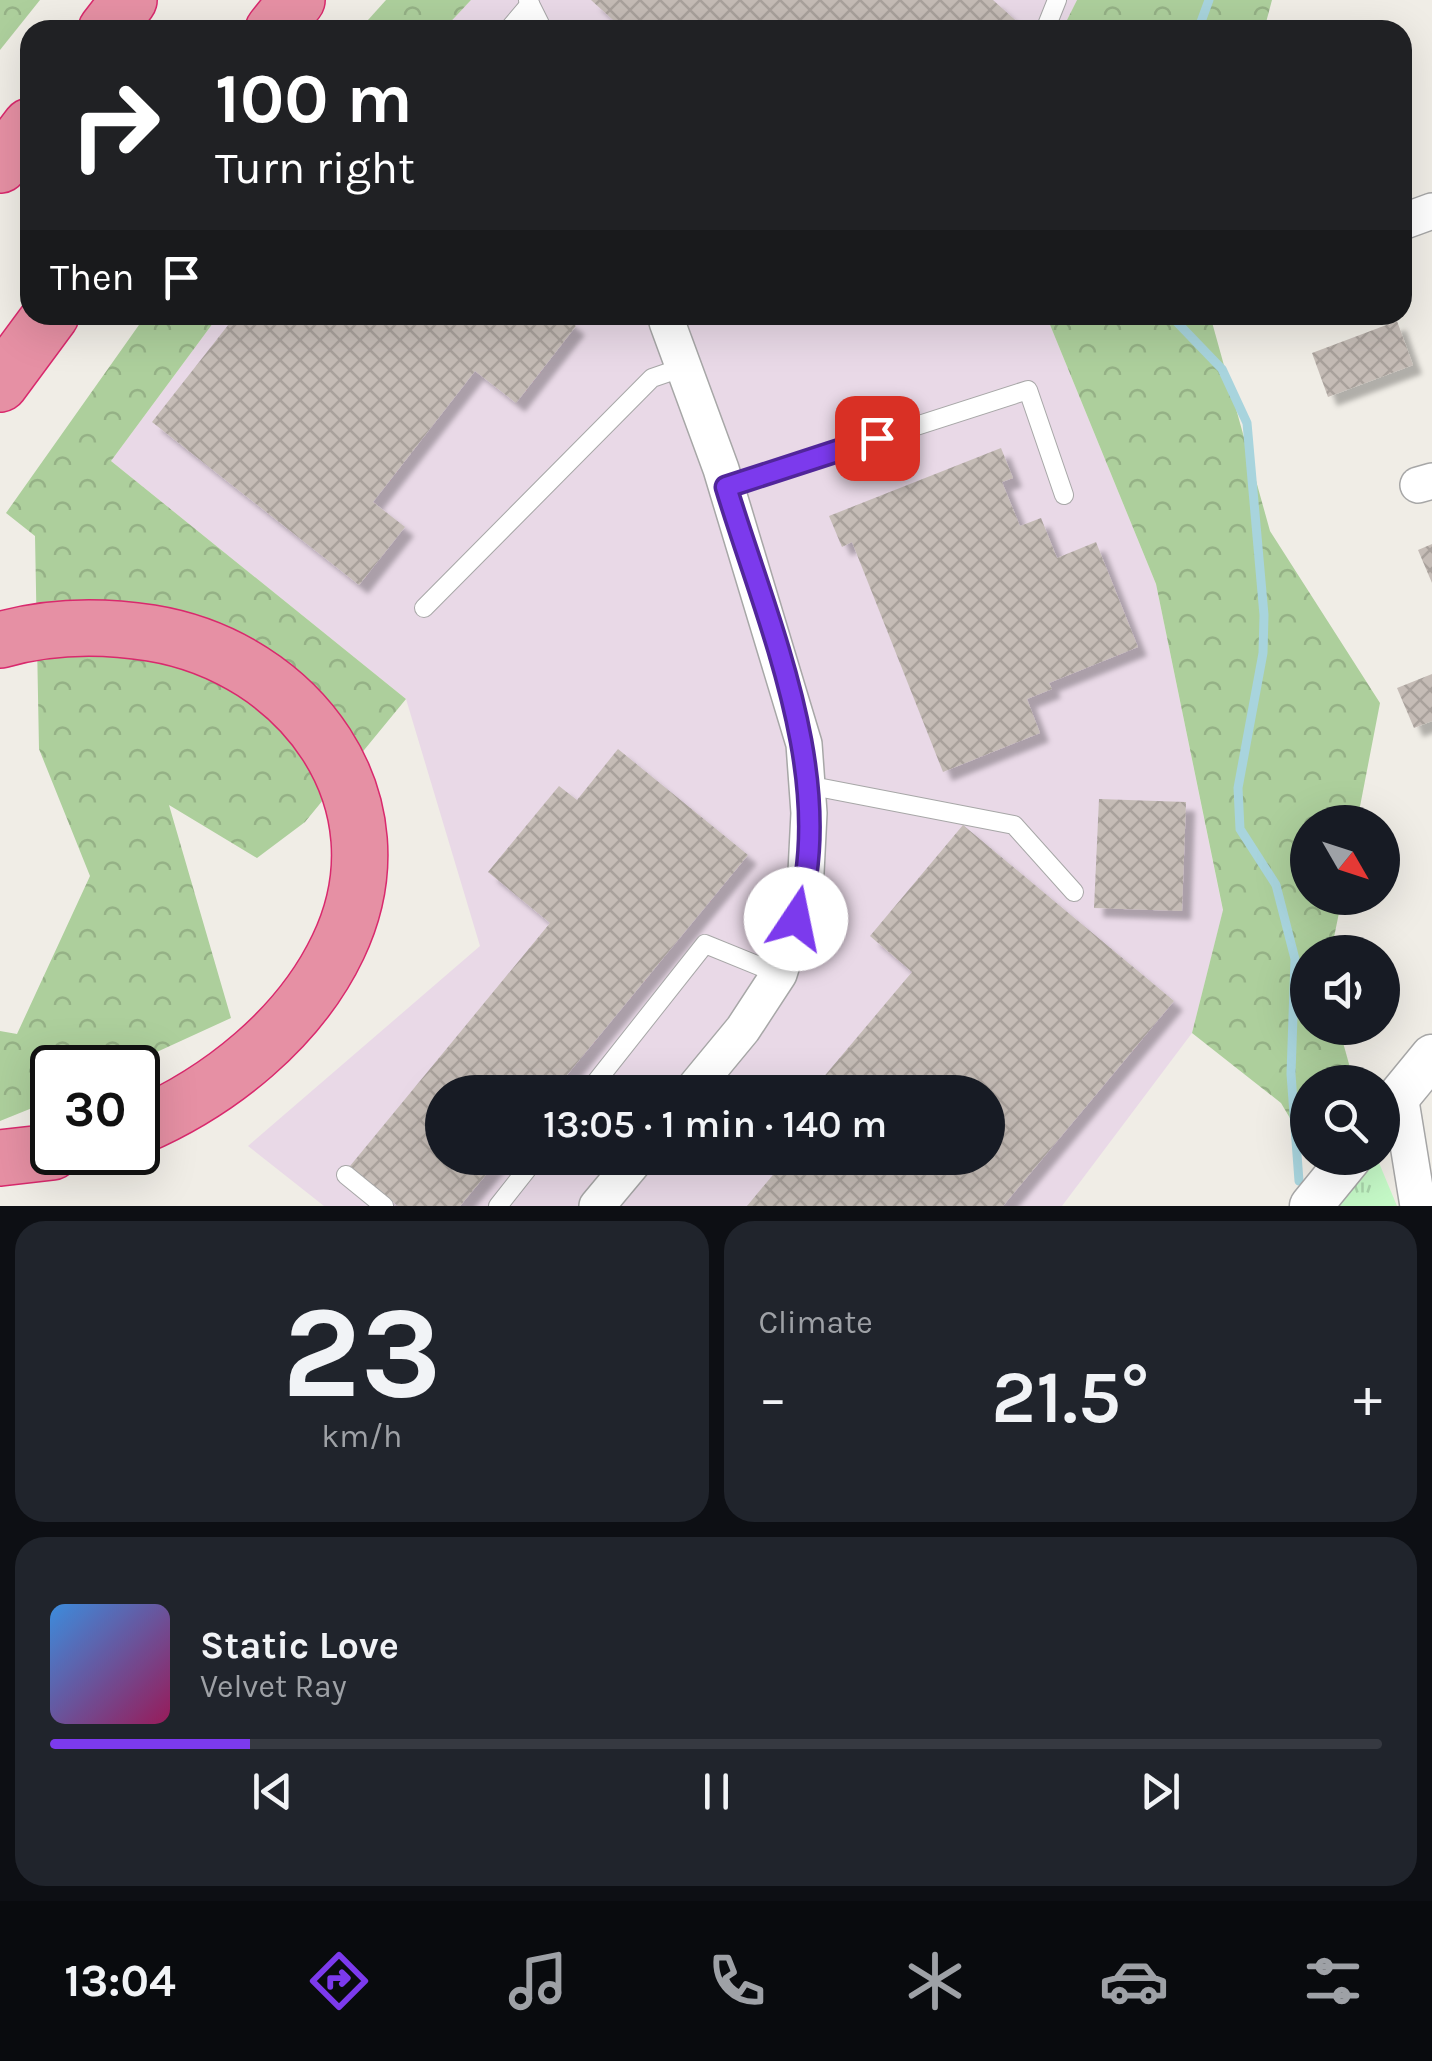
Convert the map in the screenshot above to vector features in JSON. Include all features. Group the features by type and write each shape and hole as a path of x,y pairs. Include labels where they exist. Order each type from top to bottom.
{"highway":[{"path":"114,20 130,0"},
{"path":"282,20 298,0"},
{"path":"0,165 20,139"},
{"path":"0,384 44,325"},
{"path":"0,640 27,632 84,628 168,636 212,649 256,671 296,702 326,742 346,787 356,829 357,876 349,921 325,973 295,1012 234,1070 199,1096 160,1116"},
{"path":"0,1158 30,1155"}],"street":[{"path":"669,325 726,487 804,744 807,785 805,892 779,974 743,1030 705,1075"},
{"path":"1400,1096 1432,1056"},
{"path":"1400,1137 1418,1206"},
{"path":"597,1206 623,1175"},
{"path":"1310,1206 1336,1175"}],"lane":[{"path":"424,608 652,378 684,367"},
{"path":"726,487 1028,390 1064,495"},
{"path":"807,785 1014,824 1074,892"},
{"path":"601,1075 705,944 779,974"},
{"path":"346,1175 384,1206"},
{"path":"498,1206 523,1175"}],"shaded area":[{"path":"471,0 1077,0 1067,20 452,20"},
{"path":"212,325 1050,325 1156,584 1223,911 1192,1033 1062,1206 324,1206 248,1146 480,946 406,699 111,461"}],"green space":[{"path":"0,0 40,0 20,20 0,50"},
{"path":"386,0 471,0 452,20 368,20"},
{"path":"1077,0 1272,0 1267,20 1067,20"},
{"path":"139,325 212,325 111,461 406,699 305,822 257,858 169,805 231,1018 160,1051 160,1045 30,1045 30,1109 0,1121 0,1031 17,1034 90,876 39,749 35,536 6,513"},
{"path":"1050,325 1213,325 1270,531 1380,703 1360,805 1290,805 1290,915 1339,915 1334,935 1290,935 1290,1045 1344,1045 1349,1065 1290,1065 1290,1118 1281,1103 1192,1033 1223,910 1156,584"},
{"path":"1348,1175 1384,1175 1397,1206 1322,1206"}],"building":[{"path":"591,0 993,0 1015,20 613,20"},
{"path":"228,325 576,326 516,403 475,371 373,502 405,527 359,585 152,422"},
{"path":"1386,325 1398,325 1413,365 1328,397 1312,353"},
{"path":"1001,448 1013,478 1002,482 1020,526 1041,518 1057,558 1096,542 1138,647 1049,683 1052,689 1027,699 1040,733 943,772 852,542 842,547 829,516"},
{"path":"1432,544 1432,583 1418,550"},
{"path":"1432,674 1432,721 1414,728 1397,688"},
{"path":"618,749 748,855 567,1075 425,1075 425,1175 486,1175 460,1206 398,1206 350,1166 550,923 488,872 559,786 577,800"},
{"path":"1099,799 1186,802 1182,911 1094,908"},
{"path":"963,825 1174,1001 1003,1206 747,1206 773,1175 1005,1175 1005,1075 825,1075 912,972 870,936"}],"waterway":[{"path":"1202,20 1209,0"},
{"path":"1180,325 1222,369 1247,423 1264,615 1263,653 1238,788 1240,829 1276,885 1295,959 1291,1074 1299,1181"}],"route":[{"path":"796,919 805,892 808,813 804,744 726,487 877,438"}]}
